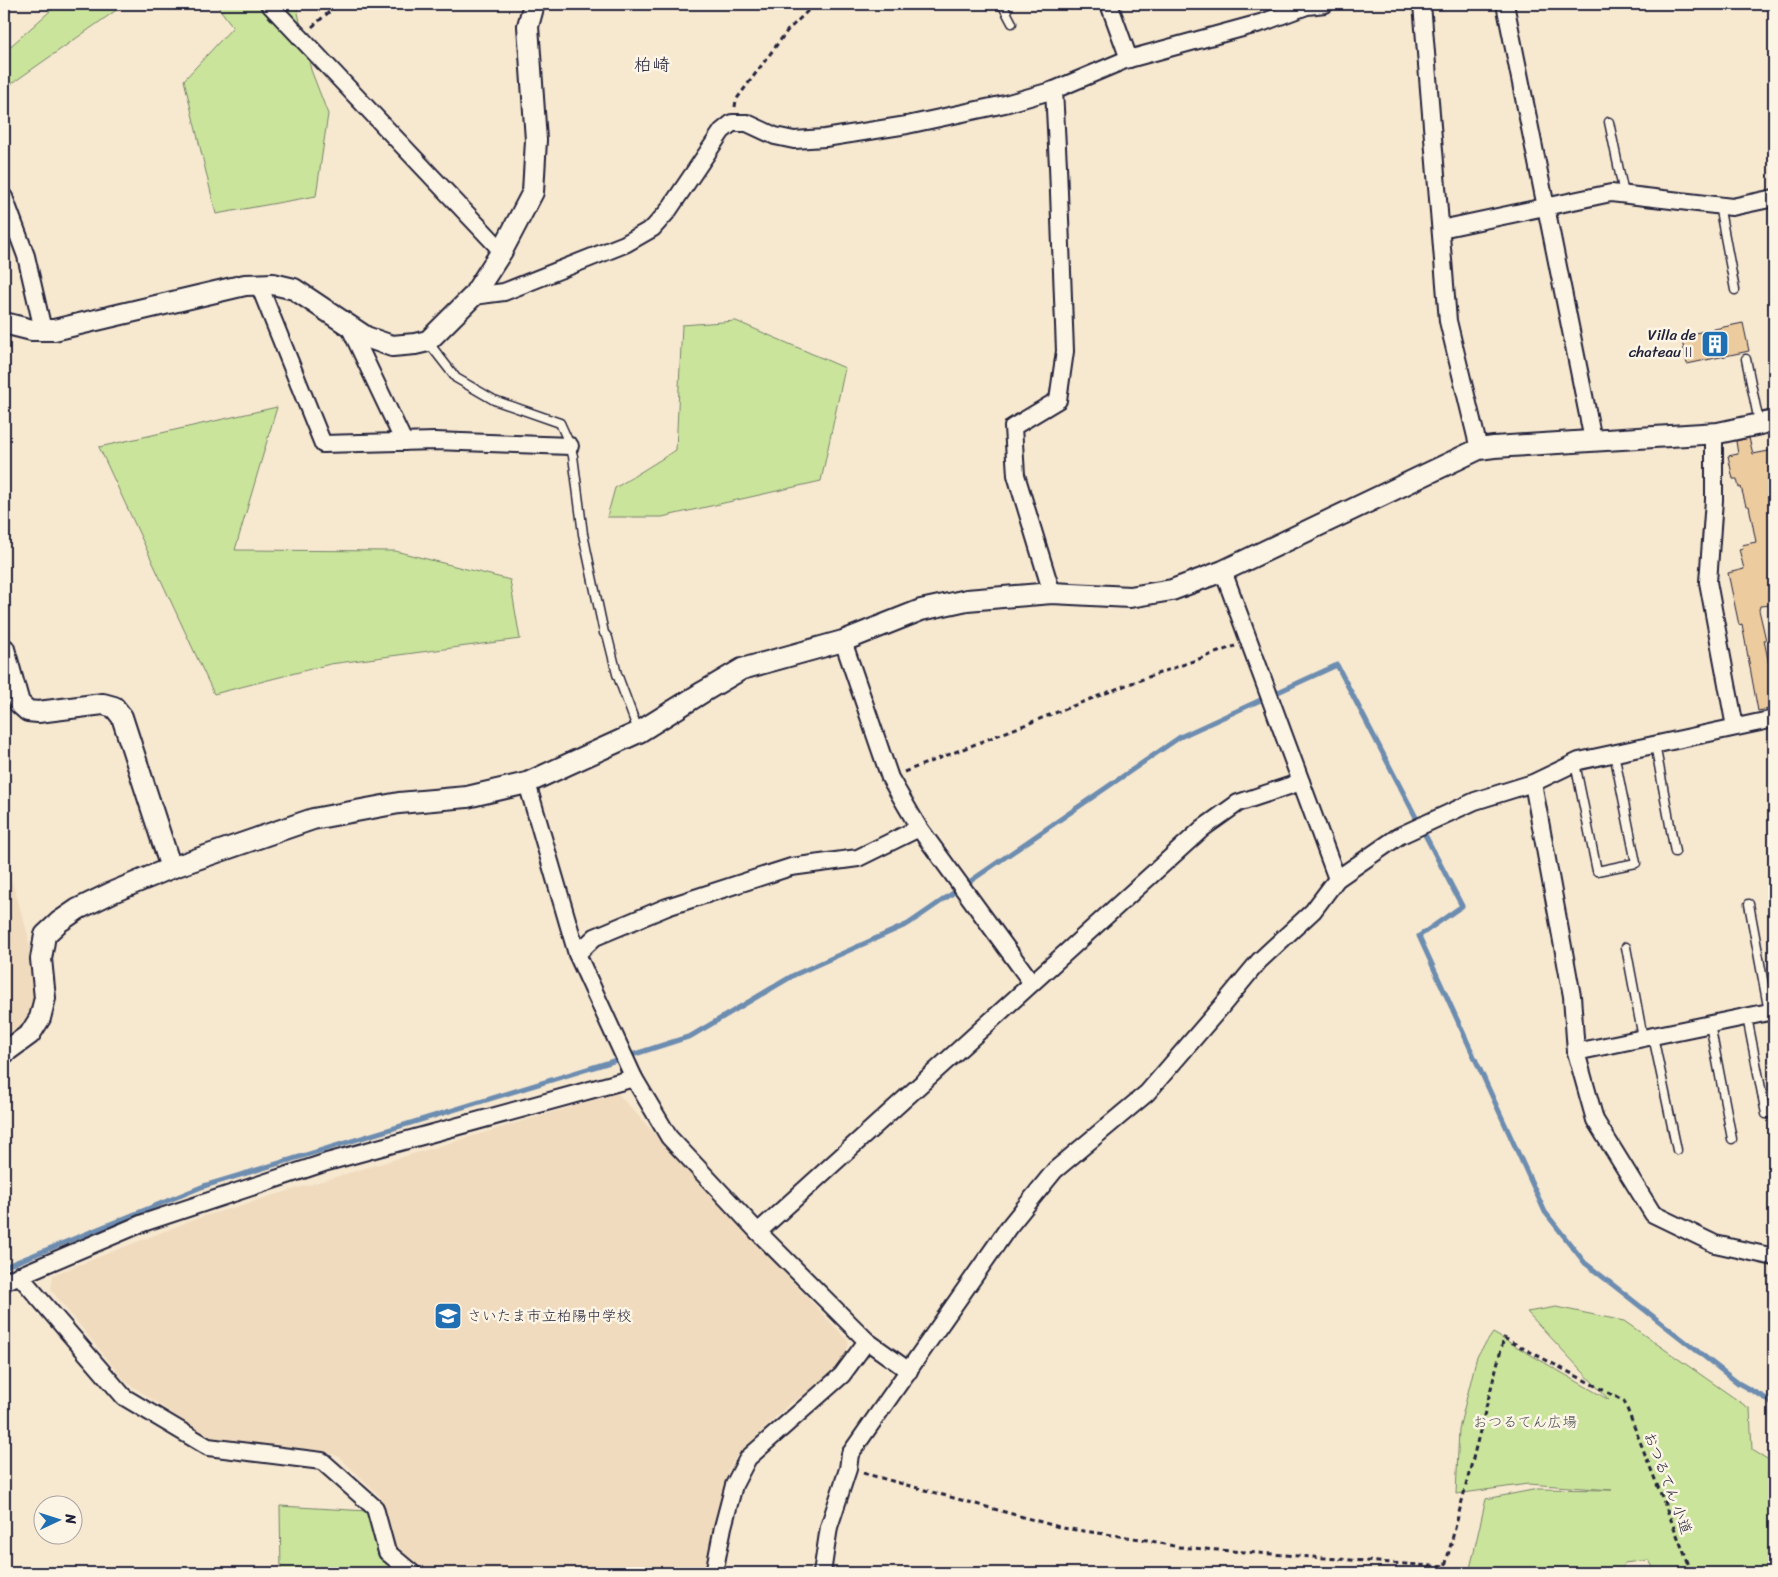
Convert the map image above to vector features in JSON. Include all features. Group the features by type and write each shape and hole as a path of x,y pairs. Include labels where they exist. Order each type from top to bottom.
{"street":[{"path":"269,4 502,251"},
{"path":"4,323 32,330 54,330 246,285 273,284 294,290 366,337 392,346 428,341 472,296 502,251 533,192 536,140 528,26 534,4"},
{"path":"1109,4 1128,59"},
{"path":"472,296 504,292 625,244 653,228 668,211 722,131 732,124 746,123 774,136 794,140 825,138 917,123 1005,104 1054,90 1128,59 1264,22 1307,6 1325,4"},
{"path":"1422,4 1448,321 1479,450"},
{"path":"1505,4 1593,440"},
{"path":"1052,593 1016,475 1013,427 1058,400 1065,351 1054,90"},
{"path":"1441,228 1611,193 1732,207 1774,198"},
{"path":"4,197 26,256 43,330"},
{"path":"259,285 323,444 435,441 570,446"},
{"path":"349,326 404,442"},
{"path":"4,1053 30,1034 40,1018 45,998 41,959 45,935 59,922 78,909 171,868 313,819 398,803 466,796 527,783 639,732 742,669 843,641 921,610 968,600 1052,593 1130,598 1172,590 1223,571 1479,450 1494,447 1714,433 1767,423"},
{"path":"1714,433 1714,500 1708,582 1735,727"},
{"path":"1223,571 1337,879"},
{"path":"843,641 890,778 919,828 1032,983"},
{"path":"4,649 18,703 28,711 38,712 103,704 114,707 122,717 171,868"},
{"path":"822,1573 829,1526 848,1469 850,1454 1008,1228 1055,1170 1147,1093 1259,961 1313,911 1337,879 1399,836 1474,801 1532,783 1575,763 1774,719"},
{"path":"758,1232 1203,828 1238,803 1301,782"},
{"path":"527,783 577,954 634,1078 669,1137 758,1232 867,1340 909,1371"},
{"path":"1532,783 1572,996 1576,1052 1595,1120 1653,1214 1715,1244 1774,1257"},
{"path":"577,954 595,937 666,906 791,868 858,858 919,828"},
{"path":"1576,1052 1772,1012"},
{"path":"412,1573 386,1552 375,1508 322,1461 208,1447 124,1397 11,1278 143,1223 327,1162 634,1078"},
{"path":"714,1573 734,1485 748,1458 842,1375 867,1340"}],"lane":[{"path":"1002,4 1012,23"},
{"path":"1609,122 1624,194"},
{"path":"1719,205 1736,290"},
{"path":"428,341 456,378 494,400 560,423 573,456 583,534 604,633 608,638 617,674 639,732"},
{"path":"1746,359 1767,423"},
{"path":"1655,744 1675,852"},
{"path":"1575,763 1597,871 1636,863 1614,753"},
{"path":"1749,904 1772,1012"},
{"path":"1626,948 1677,1150"},
{"path":"1748,1017 1766,1114"},
{"path":"1710,1024 1732,1139"}],"path":[{"path":"300,37 338,4"},
{"path":"732,124 736,100 787,31 815,4"},
{"path":"890,778 1129,684 1249,641"},
{"name":"おつるてん 小道","path":"848,1469 1063,1528 1147,1540 1178,1547 1445,1567 1504,1338 1624,1401 1692,1573"}],"shaded area":[{"path":"4,855 28,935 36,1011 17,1036 4,1046"},
{"name":"さいたま市立柏陽中学校","path":"617,1093 849,1342 845,1357 834,1370 804,1395 789,1404 736,1457 728,1471 707,1573 439,1573 410,1563 402,1558 395,1545 387,1512 379,1495 339,1457 325,1451 219,1441 193,1428 125,1381 51,1290 53,1275 198,1218"}],"green space":[{"path":"58,4 125,4 4,89 4,52"},
{"path":"216,4 296,4 311,70 328,114 316,196 216,214 184,80 233,27"},
{"path":"736,321 845,368 821,481 662,517 607,517 615,488 676,450 682,325"},
{"path":"277,407 235,550 395,551 510,580 520,639 330,664 214,694 99,447"},
{"name":"おつるてん広場","path":"1556,1307 1624,1321 1750,1409 1752,1450 1774,1463 1774,1573 1656,1573 1649,1560 1624,1563 1620,1573 1469,1573 1486,1499 1538,1489 1612,1490 1528,1484 1456,1494 1459,1429 1477,1356 1493,1333 1609,1400 1527,1312"},
{"path":"280,1506 368,1511 382,1557 396,1573 281,1573"}],"building":[{"name":"Villa de chateauⅡ","path":"1743,323 1749,351 1687,364 1681,336"},
{"path":"1749,438 1753,454 1774,450 1774,605 1760,606 1759,610 1774,681 1774,708 1758,711 1742,624 1739,625 1728,573 1744,569 1739,549 1743,548 1742,545 1756,542 1749,506 1746,506 1737,479 1733,479 1728,456 1738,454 1736,441"}],"waterway":[{"path":"4,1267 204,1186 691,1036 794,975 908,924 1180,737 1337,665 1462,906 1419,936 1545,1212 1585,1263 1738,1383 1767,1399 1774,1406"}],"place":[{"name":"Villa de chateauⅡ","path":"1715,344"},
{"name":"さいたま市立柏陽中学校","path":"448,1316"}],"district":[{"name":"柏崎","path":"652,65"}]}
